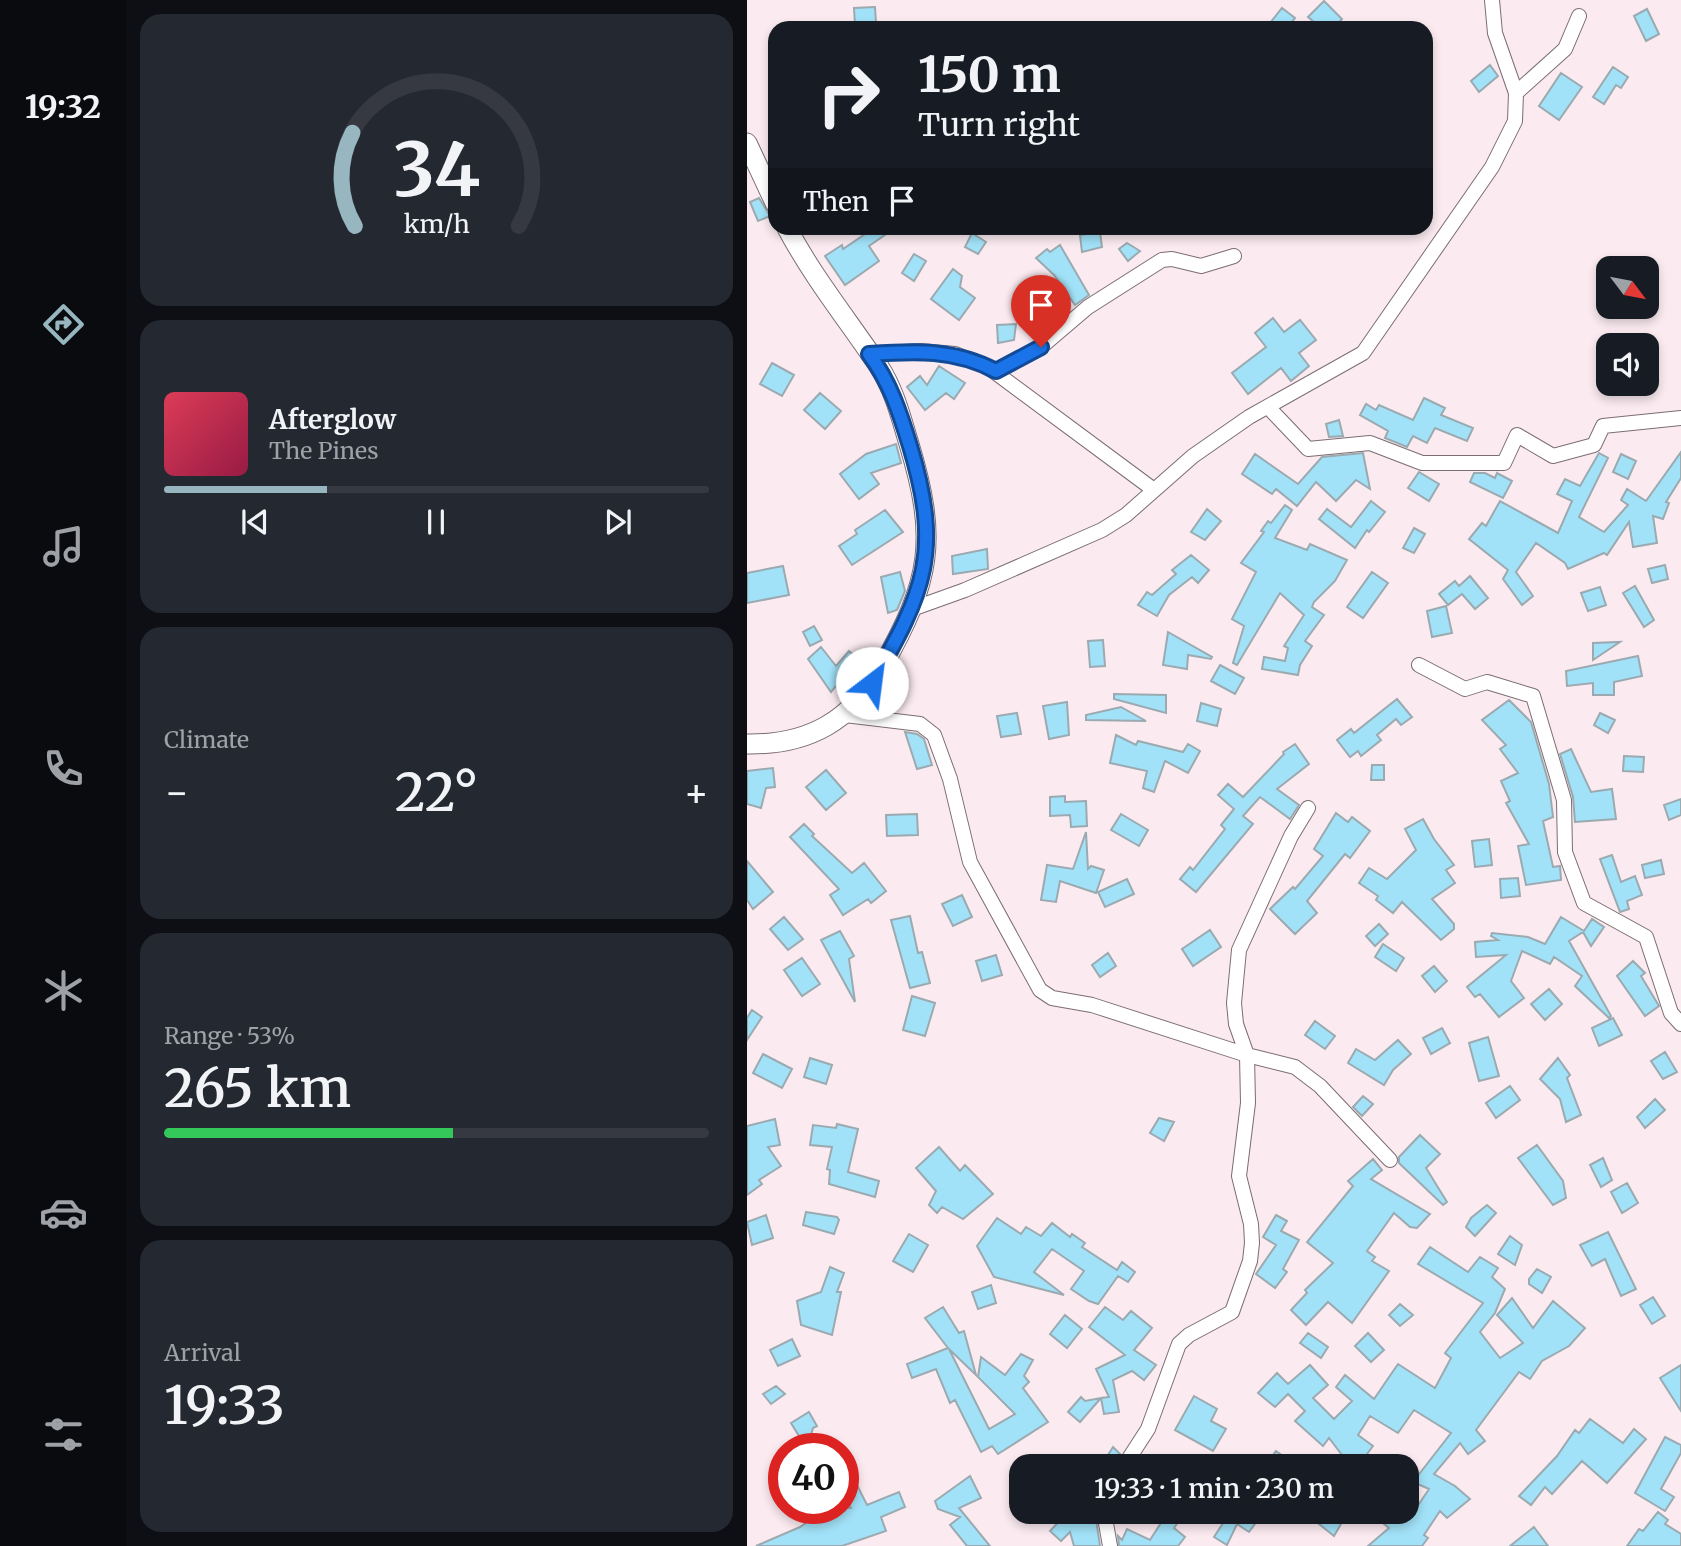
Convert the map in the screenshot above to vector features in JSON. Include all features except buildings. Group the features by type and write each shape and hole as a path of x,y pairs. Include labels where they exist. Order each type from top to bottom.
{"street":[{"path":"911,609 965,590 1102,530 1193,456 1268,407 1363,353 1438,241 1492,167 1515,121 1516,93 1495,33 1492,0"},
{"path":"1516,93 1564,49 1579,16"},
{"path":"747,143 768,188"},
{"path":"747,744 768,744 797,738 821,730 845,715 872,683 911,609 928,544 927,514 896,398 869,354 836,309 791,235"},
{"path":"996,371 1041,347 1088,307 1162,260 1172,259 1201,266 1234,256"},
{"path":"869,354 920,351 955,354 996,371 1154,490"},
{"path":"1268,407 1308,449 1370,443 1423,463 1504,463 1517,435 1553,456 1594,445 1603,426 1681,418"},
{"path":"1419,665 1465,689 1487,682 1533,696 1564,800 1565,852 1584,903 1646,937 1671,1013 1681,1024"},
{"path":"845,715 920,724 934,735 949,779 970,862 1040,990 1052,998 1092,1005 1247,1055 1285,1063 1304,1073 1390,1160"},
{"path":"1132,1454 1148,1429 1179,1344 1189,1335 1232,1312 1250,1261 1251,1224 1239,1176 1247,1104 1247,1055 1236,1024 1234,1003 1239,950 1291,836 1308,808"},
{"path":"1105,1524 1110,1546"}],"route":[{"path":"872,683 911,609 923,572 928,544 927,514 896,398 869,354 920,351 955,354 996,371 1041,347"}]}
